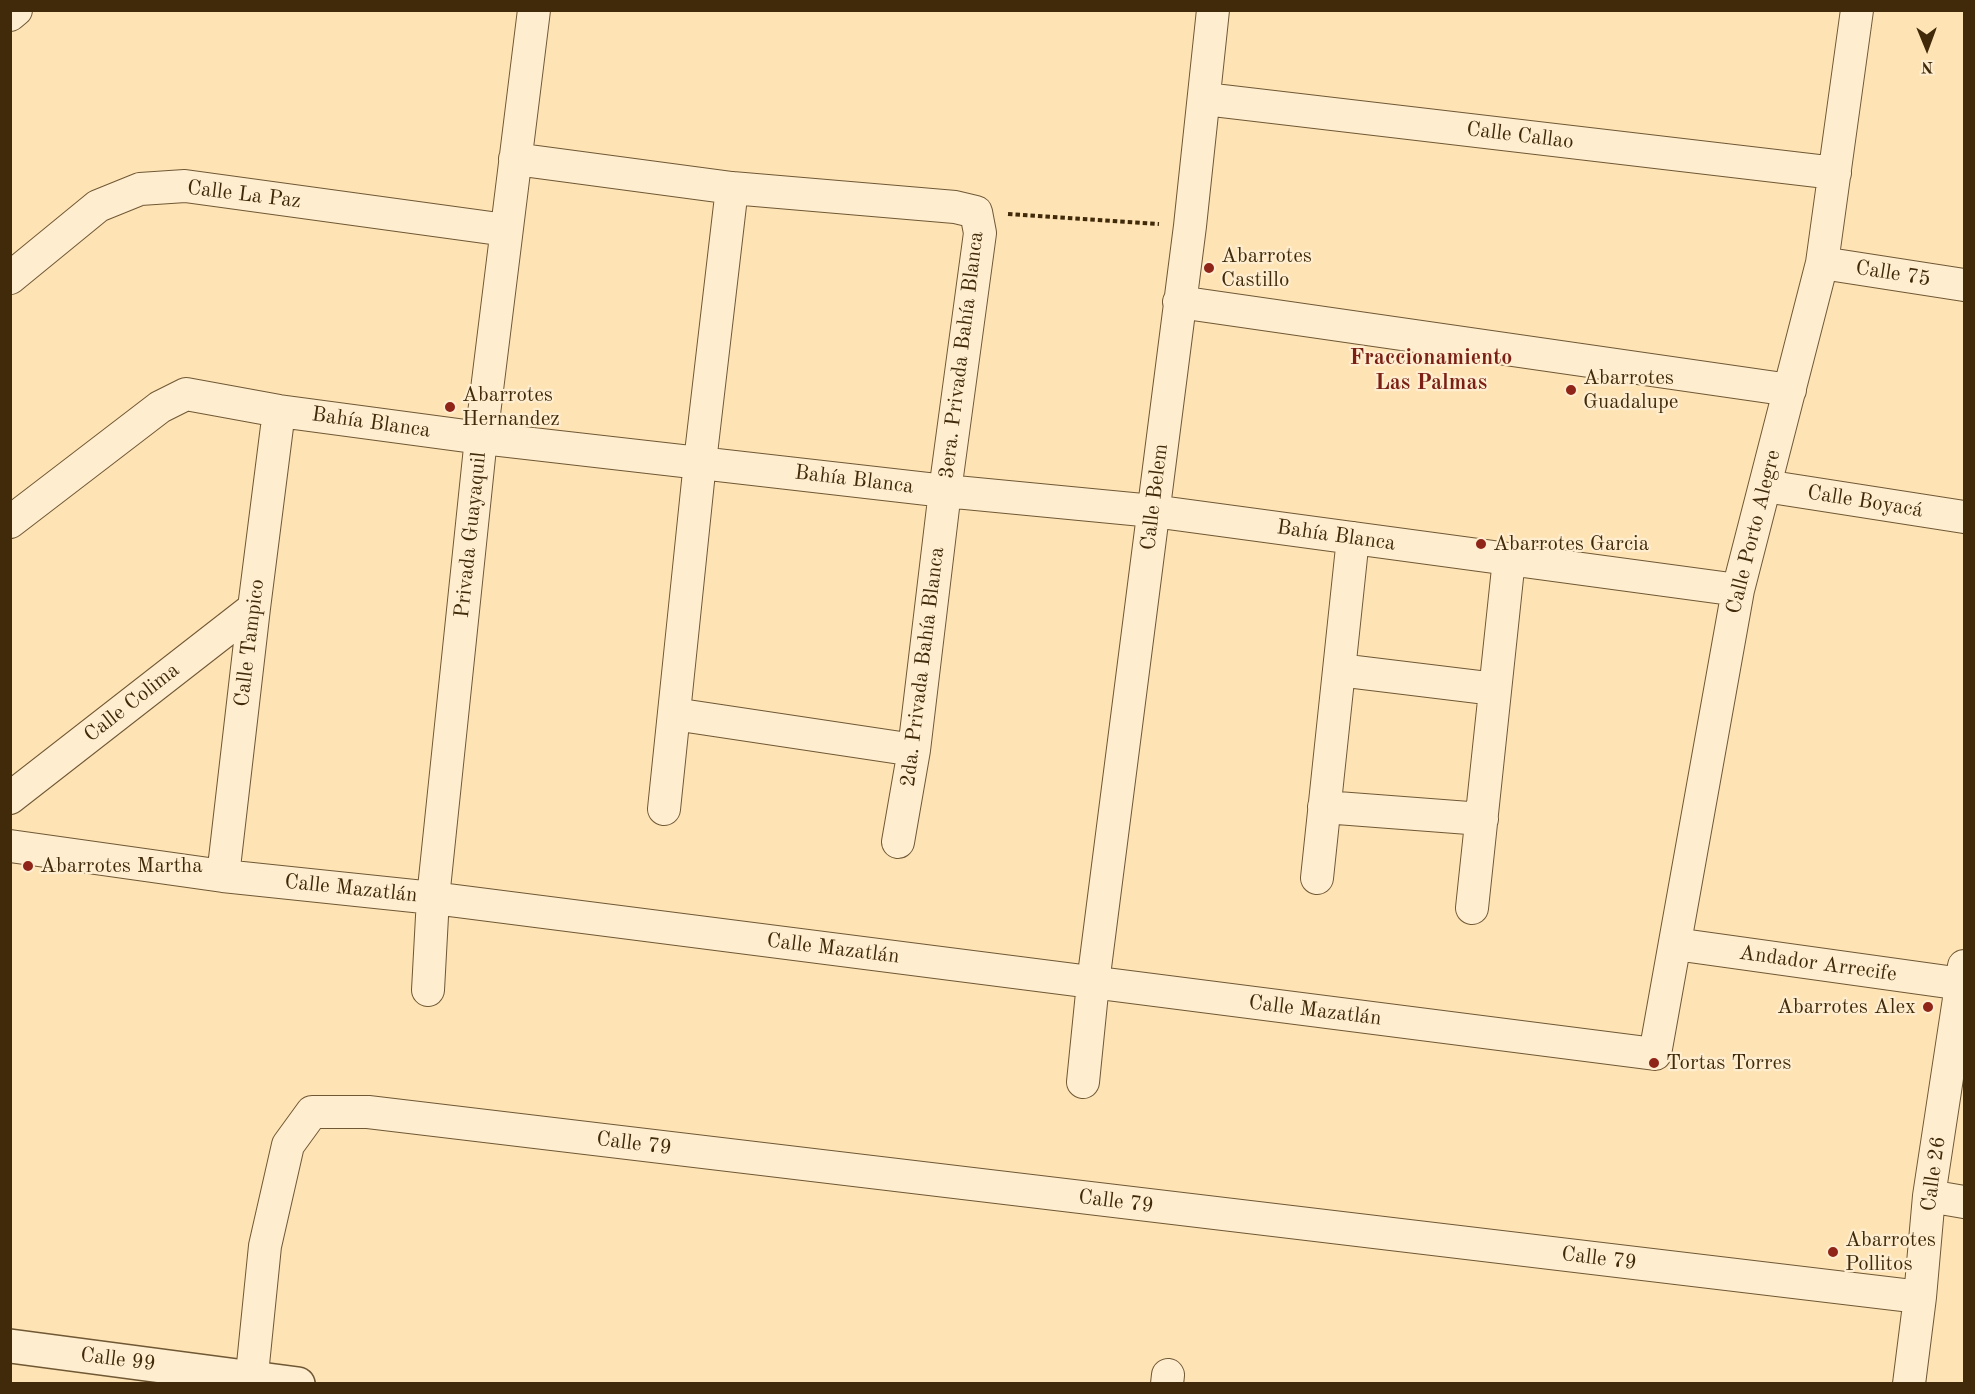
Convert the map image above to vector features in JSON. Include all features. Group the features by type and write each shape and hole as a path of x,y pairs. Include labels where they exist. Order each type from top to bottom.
{"street":[{"path":"10,15 16,10"},
{"name":"Calle Belem","path":"1083,1082 1093,983 1190,226 1214,10"},
{"name":"Calle Porto Alegre","path":"1655,1054 1738,590 1822,262 1857,10"},
{"name":"Privada Guayaquil","path":"428,990 433,898 481,438 515,159 525,12"},
{"name":"Calle Callao","path":"1205,99 1835,173"},
{"name":"3era. Privada Bahía Blanca","path":"515,159 732,188 955,207 976,212 981,233 945,491"},
{"name":"Calle La Paz","path":"10,279 98,206 140,189 184,186 506,230"},
{"path":"664,809 700,462 732,188"},
{"name":"Calle 75","path":"1822,262 1965,285"},
{"path":"1179,302 1790,390"},
{"name":"Bahía Blanca","path":"10,522 160,407 186,394 279,411 481,438 945,491 1153,511 1738,590"},
{"name":"Calle Tampico","path":"223,876 279,411"},
{"name":"Calle Boyacá","path":"1765,486 1965,517"},
{"name":"2da. Privada Bahía Blanca","path":"898,842 914,750 945,491"},
{"path":"1317,878 1353,538"},
{"path":"1472,908 1509,559"},
{"name":"Calle Colima","path":"10,798 254,608"},
{"path":"1339,670 1496,689"},
{"path":"674,714 914,750"},
{"path":"1324,807 1482,819"},
{"name":"Calle Mazatlán","path":"10,846 223,876 433,898 1655,1054"},
{"name":"Andador Arrecife","path":"1674,944 1963,975"},
{"name":"Calle 26","path":"1909,1383 1929,1196 1963,975"},
{"name":"Calle 79","path":"251,1380 265,1246 288,1145 312,1112 368,1112 1920,1297"},
{"path":"1929,1196 1965,1202"},
{"name":"Calle 99","path":"10,1346 251,1380 298,1383"}],"path":[{"path":"976,212 1190,226"}],"place":[{"name":"Abarrotes Castillo","path":"1209,268"},
{"name":"Abarrotes Guadalupe","path":"1571,390"},
{"name":"Abarrotes Hernandez","path":"450,407"},
{"name":"Abarrotes Garcia","path":"1481,544"},
{"name":"Abarrotes Martha","path":"28,866"},
{"name":"Abarrotes Alex","path":"1928,1007"},
{"name":"Tortas Torres","path":"1654,1063"},
{"name":"Abarrotes Pollitos","path":"1833,1252"}],"district":[{"name":"Fraccionamiento Las Palmas","path":"1431,370"}]}
